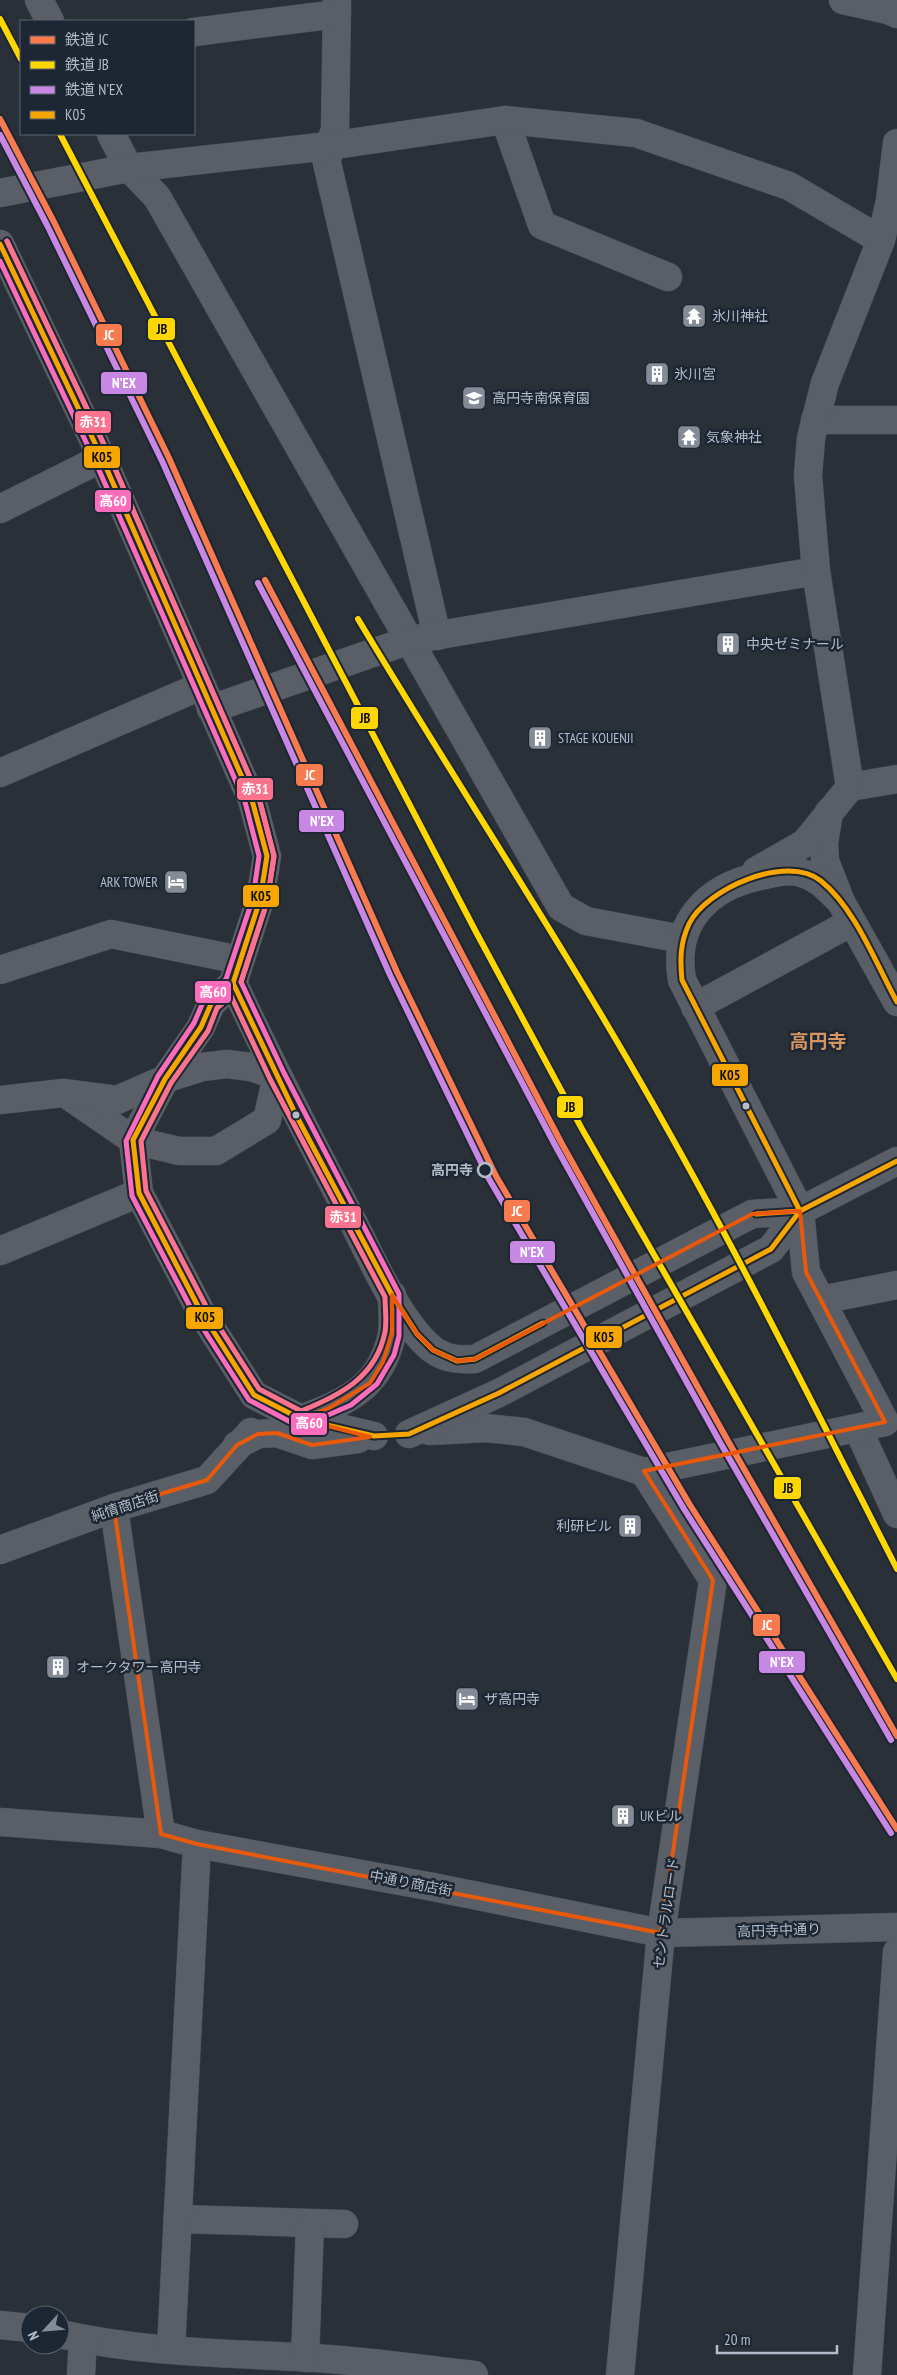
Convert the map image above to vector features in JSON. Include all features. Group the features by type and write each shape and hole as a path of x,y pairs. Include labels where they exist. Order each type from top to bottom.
{"street":[{"path":"38,0 49,20"},
{"path":"844,0 888,10 897,14"},
{"path":"195,32 337,7 334,130 329,146 327,164 352,279 437,636"},
{"path":"505,120 542,225 668,277"},
{"path":"0,194 130,168 329,146 505,120 636,133 790,186 881,240"},
{"path":"112,135 130,168 157,197 561,907 586,921 682,939"},
{"path":"850,786 816,571 808,476 811,438 825,383 881,240 893,201 897,143"},
{"path":"0,244 102,458 252,800 267,856 260,900 236,972 211,1004 200,1027 164,1080 133,1140 139,1193 201,1312 254,1395 301,1420 374,1436"},
{"path":"815,420 897,420"},
{"path":"0,509 102,458"},
{"path":"0,773 206,697 410,640 816,571"},
{"path":"237,1445 258,1434 277,1433 312,1445 374,1436 449,1429 486,1428 524,1432 644,1472 885,1422 806,1272 800,1211 695,1007 682,980 679,960 682,939 694,915 709,898 805,843 850,786 897,779"},
{"path":"829,812 824,843 825,862 847,912 897,1002"},
{"path":"742,880 784,871 801,872 819,880 847,912"},
{"path":"695,1007 847,912"},
{"path":"0,970 111,934 236,972"},
{"path":"236,972 277,1076 392,1295 418,1334 433,1350 457,1361 475,1359 752,1214 800,1211 897,1161"},
{"path":"0,1100 63,1092 117,1100 164,1080 202,1067 227,1064 251,1067 277,1076"},
{"path":"63,1092 133,1140 179,1150 216,1151 267,1120 277,1076"},
{"path":"0,1251 139,1193"},
{"path":"409,1434 499,1393 771,1249 800,1211"},
{"path":"821,1300 897,1285"},
{"path":"301,1420 329,1408 370,1383 383,1362 392,1333 392,1295"},
{"name":"純情商店街","path":"0,1550 114,1508 208,1480 237,1445 252,1431 256,1417 254,1395"},
{"path":"858,1429 897,1514"},
{"name":"セントラルロード","path":"620,2375 661,1933 712,1580 644,1472"},
{"path":"114,1508 161,1834"},
{"name":"中通り商店街","path":"0,1822 161,1834 197,1844 433,1887 661,1933"},
{"path":"171,2349 197,1844"},
{"name":"高円寺中通り","path":"661,1933 897,1927"},
{"path":"867,2375 886,2246 897,1952"},
{"path":"178,2219 344,2224"},
{"path":"310,2224 312,2363"},
{"path":"0,2325 20,2327"},
{"path":"81,2375 72,2337 312,2363 474,2375"}],"highlighted area":[{"path":"800,1211 806,1272 885,1422 644,1471 713,1580 661,1933 197,1844 161,1834 114,1508 207,1480 237,1445 258,1434 277,1433 312,1445 370,1437 301,1419 329,1408 370,1383 383,1362 392,1333 392,1295 417,1334 433,1350 457,1361 475,1359 752,1214"}],"rail line":[{"name":"JB","path":"0,19 20,57"},
{"name":"JC","path":"0,119 54,222 169,458 397,972 496,1176 690,1505 897,1829"},
{"name":"N'EX","path":"0,135 47,225 162,461 390,975 489,1179 684,1509 891,1833"},
{"name":"JB","path":"61,135 476,932 582,1129 897,1679"},
{"name":"JC","path":"265,580 562,1144 728,1441 897,1736"},
{"name":"N'EX","path":"258,583 556,1147 721,1444 891,1740"},
{"name":"JB","path":"358,619 544,920 652,1102 747,1276 897,1569"}],"transit line":[{"name":"高60","path":"0,261 95,461 245,802 259,856 253,898 226,979 204,1000 194,1023 158,1076 126,1141 132,1196 195,1316 249,1400 298,1426 303,1426 351,1405 377,1384 394,1355 399,1336 399,1294 284,1073 241,982 267,902 274,856 259,798 109,455 7,241"},
{"name":"赤31","path":"7,241 109,455 259,798 274,856 267,902 241,982"},
{"name":"K05","path":"0,244 102,458 252,800 267,856 260,900 233,983 211,1004 201,1027 165,1079 133,1140 139,1193 201,1312 254,1395 301,1419 374,1436 409,1434 499,1393 771,1249 800,1211"},
{"name":"K05","path":"800,1211 682,980 681,952 689,924 698,911 712,899 729,888 749,879 769,873 788,871 806,873 821,881 844,906 864,937 897,1002"},
{"name":"K05","path":"233,983 296,1115 392,1295 417,1334 433,1350 457,1361 475,1359 543,1323"},
{"name":"赤31","path":"231,996 270,1079 385,1297 385,1332 374,1361 365,1373 343,1391 301,1411 259,1389 207,1308 146,1191 141,1141 171,1083 208,1031 217,1008 231,996"},
{"name":"K05","path":"756,1214 800,1211 897,1161"}],"place":[{"name":"氷川神社","path":"694,316"},
{"name":"氷川宮","path":"657,374"},
{"name":"高円寺南保育園","path":"474,398"},
{"name":"気象神社","path":"689,437"},
{"name":"中央ゼミナール","path":"728,644"},
{"name":"STAGE KOUENJI","path":"540,738"},
{"name":"ARK TOWER","path":"176,882"},
{"name":"高円寺","path":"485,1170"},
{"name":"利研ビル","path":"630,1526"},
{"name":"オークタワー高円寺","path":"58,1667"},
{"name":"ザ高円寺","path":"467,1699"},
{"name":"UKビル","path":"623,1816"}],"district":[{"name":"高円寺","path":"818,1041"}]}
